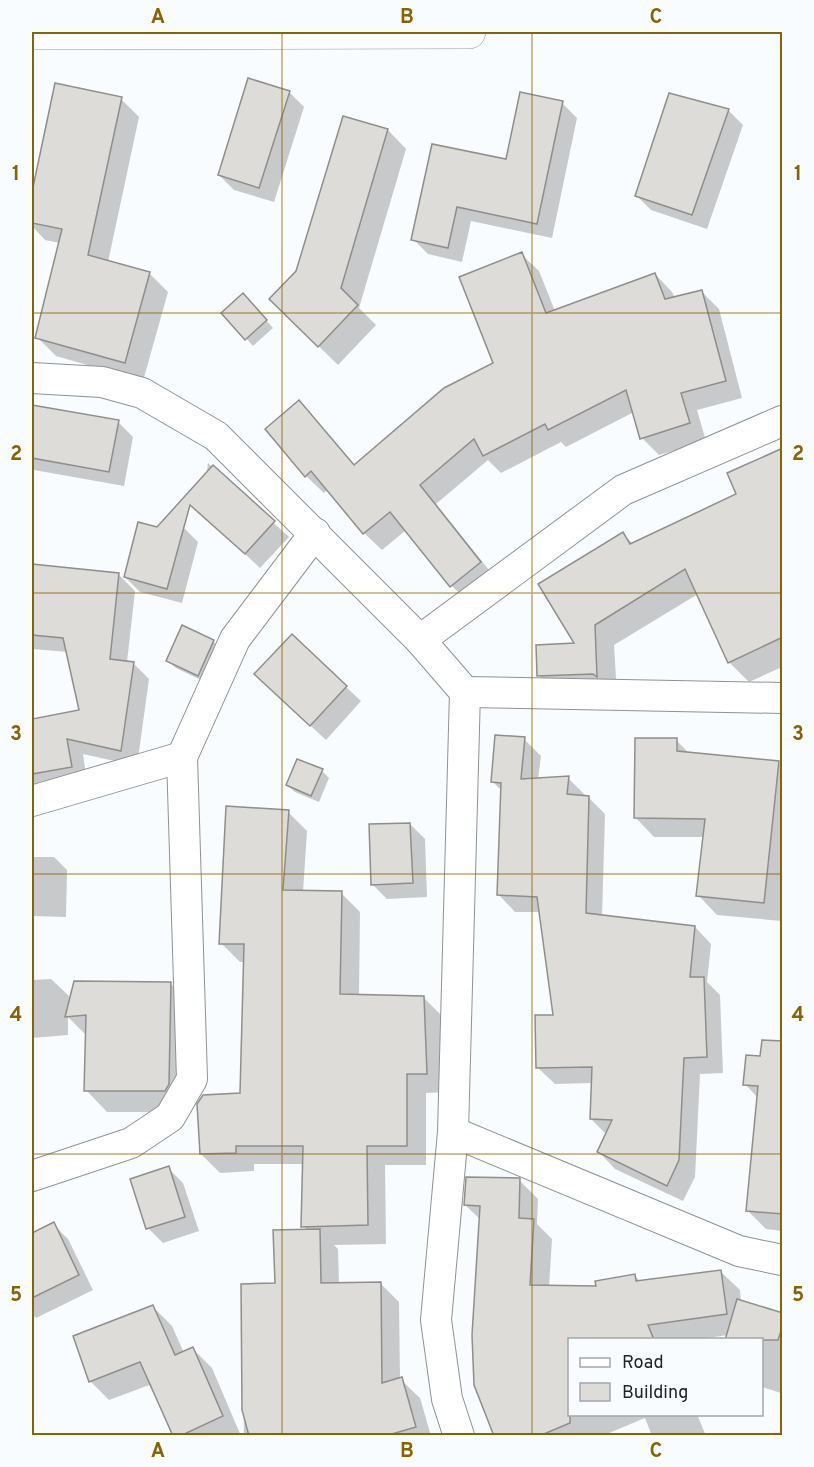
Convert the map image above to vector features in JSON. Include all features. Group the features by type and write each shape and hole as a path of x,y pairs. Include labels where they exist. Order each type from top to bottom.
{"street":[{"path":"32,33 469,32"},
{"path":"32,378 102,382 142,393 216,436 420,640 465,692 453,1132 436,1320 447,1399 459,1436"},
{"path":"420,640 623,490 783,421"},
{"path":"32,1176 131,1143 170,1117 192,1079 183,757 235,639 315,533"},
{"path":"465,692 783,698"},
{"path":"32,801 183,757"},
{"path":"453,1132 739,1251 783,1260"}],"building":[{"path":"248,78 290,91 259,188 218,175"},
{"path":"55,83 122,97 88,255 150,272 125,363 35,338 62,229 32,223 32,192"},
{"path":"520,92 563,101 537,224 457,207 448,248 411,240 432,144 506,159"},
{"path":"669,93 729,109 692,215 635,196"},
{"path":"343,116 388,129 341,288 358,305 318,347 269,299 296,271"},
{"path":"522,252 546,313 655,273 665,299 702,290 726,381 681,393 690,423 640,439 626,390 548,430 545,424 483,456 474,439 420,485 481,562 450,587 390,512 363,534 311,471 305,477 265,429 299,400 354,465 444,388 493,363 459,277"},
{"path":"243,293 267,320 245,340 221,313"},
{"path":"32,405 119,420 109,472 32,458"},
{"path":"783,448 783,637 728,663 685,569 595,625 597,677 593,674 537,676 536,645 574,643 538,584 623,532 630,544 736,494 727,473"},
{"path":"213,465 275,521 245,554 190,505 167,589 124,577 138,522 157,527"},
{"path":"32,564 119,573 110,659 134,662 121,751 67,739 72,767 32,774 32,719 79,710 63,638 32,635"},
{"path":"182,625 214,640 198,676 166,661"},
{"path":"292,634 347,686 310,726 254,674"},
{"path":"495,735 525,737 521,779 569,776 567,794 589,796 586,913 695,926 690,977 704,977 707,1057 684,1058 679,1160 667,1186 597,1152 612,1120 590,1119 592,1067 536,1068 535,1015 553,1015 537,897 497,895 501,783 491,782"},
{"path":"635,738 677,738 677,751 779,761 764,903 696,896 705,819 634,818"},
{"path":"297,759 323,769 311,796 286,785"},
{"path":"226,806 289,810 283,890 342,891 340,994 424,996 427,1074 407,1074 407,1146 367,1146 368,1225 301,1227 303,1146 236,1146 236,1153 200,1154 197,1104 203,1095 240,1093 244,944 219,944"},
{"path":"410,823 413,883 371,885 369,824"},
{"path":"74,981 171,982 169,1084 165,1091 84,1091 86,1015 65,1017"},
{"path":"762,1040 783,1041 783,1214 746,1211 758,1086 743,1085 746,1055 760,1056"},
{"path":"169,1166 185,1217 146,1229 130,1179"},
{"path":"466,1177 520,1178 519,1218 534,1219 530,1285 596,1286 595,1281 635,1274 636,1281 721,1270 727,1314 648,1325 653,1338 568,1338 568,1416 570,1416 570,1423 539,1436 494,1436 474,1385 472,1335 480,1206 464,1205"},
{"path":"54,1222 79,1275 32,1298 32,1233"},
{"path":"320,1229 321,1283 381,1282 382,1383 402,1377 416,1427 385,1436 249,1436 242,1410 241,1284 275,1283 273,1230"},
{"path":"737,1299 783,1313 783,1325 778,1340 726,1338"},
{"path":"153,1305 175,1355 193,1347 223,1416 180,1436 173,1436 140,1362 89,1382 73,1336"}]}
